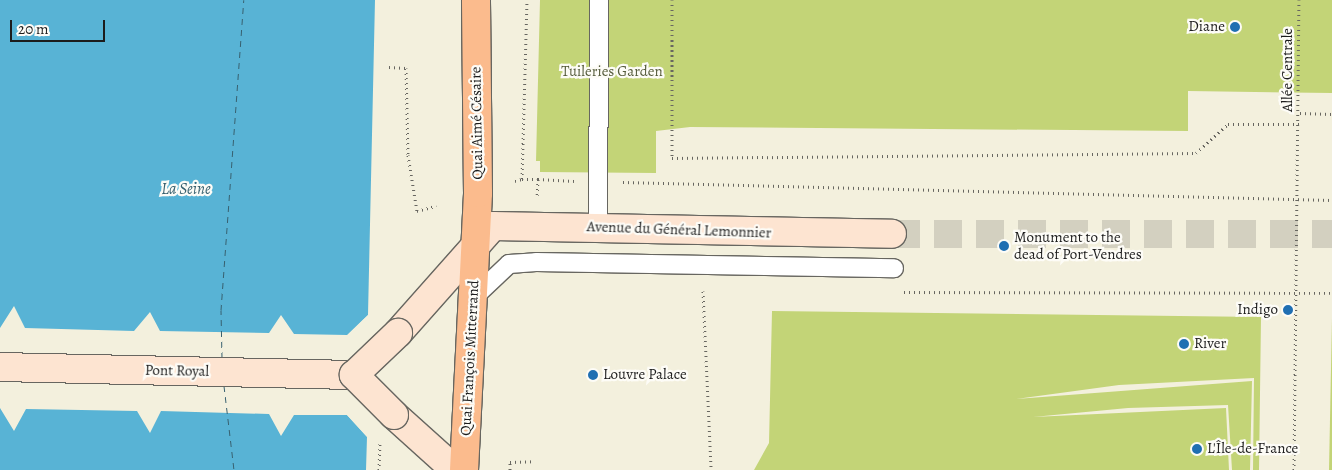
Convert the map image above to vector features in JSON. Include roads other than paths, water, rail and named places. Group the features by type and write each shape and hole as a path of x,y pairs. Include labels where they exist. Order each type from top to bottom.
{"main road":[{"name":"Quai Aimé Césaire","path":"475,246 476,0"},
{"name":"Avenue du Général Lemonnier","path":"475,246 493,226 892,234"},
{"name":"Quai François Mitterrand","path":"464,470 475,246"},
{"path":"455,470 394,415 354,375 398,333 475,246"},
{"name":"Pont Royal","path":"0,367 354,375"}],"lane":[{"path":"598,227 596,181 599,0"},
{"path":"472,299 509,264 536,262 894,268"}],"water":[{"name":"La Seine","path":"0,0 375,0 368,315 348,335 347,415 367,437 366,470 0,470"}],"tunnel":[{"path":"892,234 1332,234"}],"place":[{"name":"Diane","path":"1235,27"},
{"name":"Monument to the dead of Port-Vendres","path":"1004,246"},
{"name":"Indigo","path":"1288,310"},
{"name":"River","path":"1184,344"},
{"name":"Louvre Palace","path":"593,375"},
{"name":"L'Île-de-France","path":"1197,449"}],"park label":[{"name":"Tuileries Garden","path":"612,72"}]}
